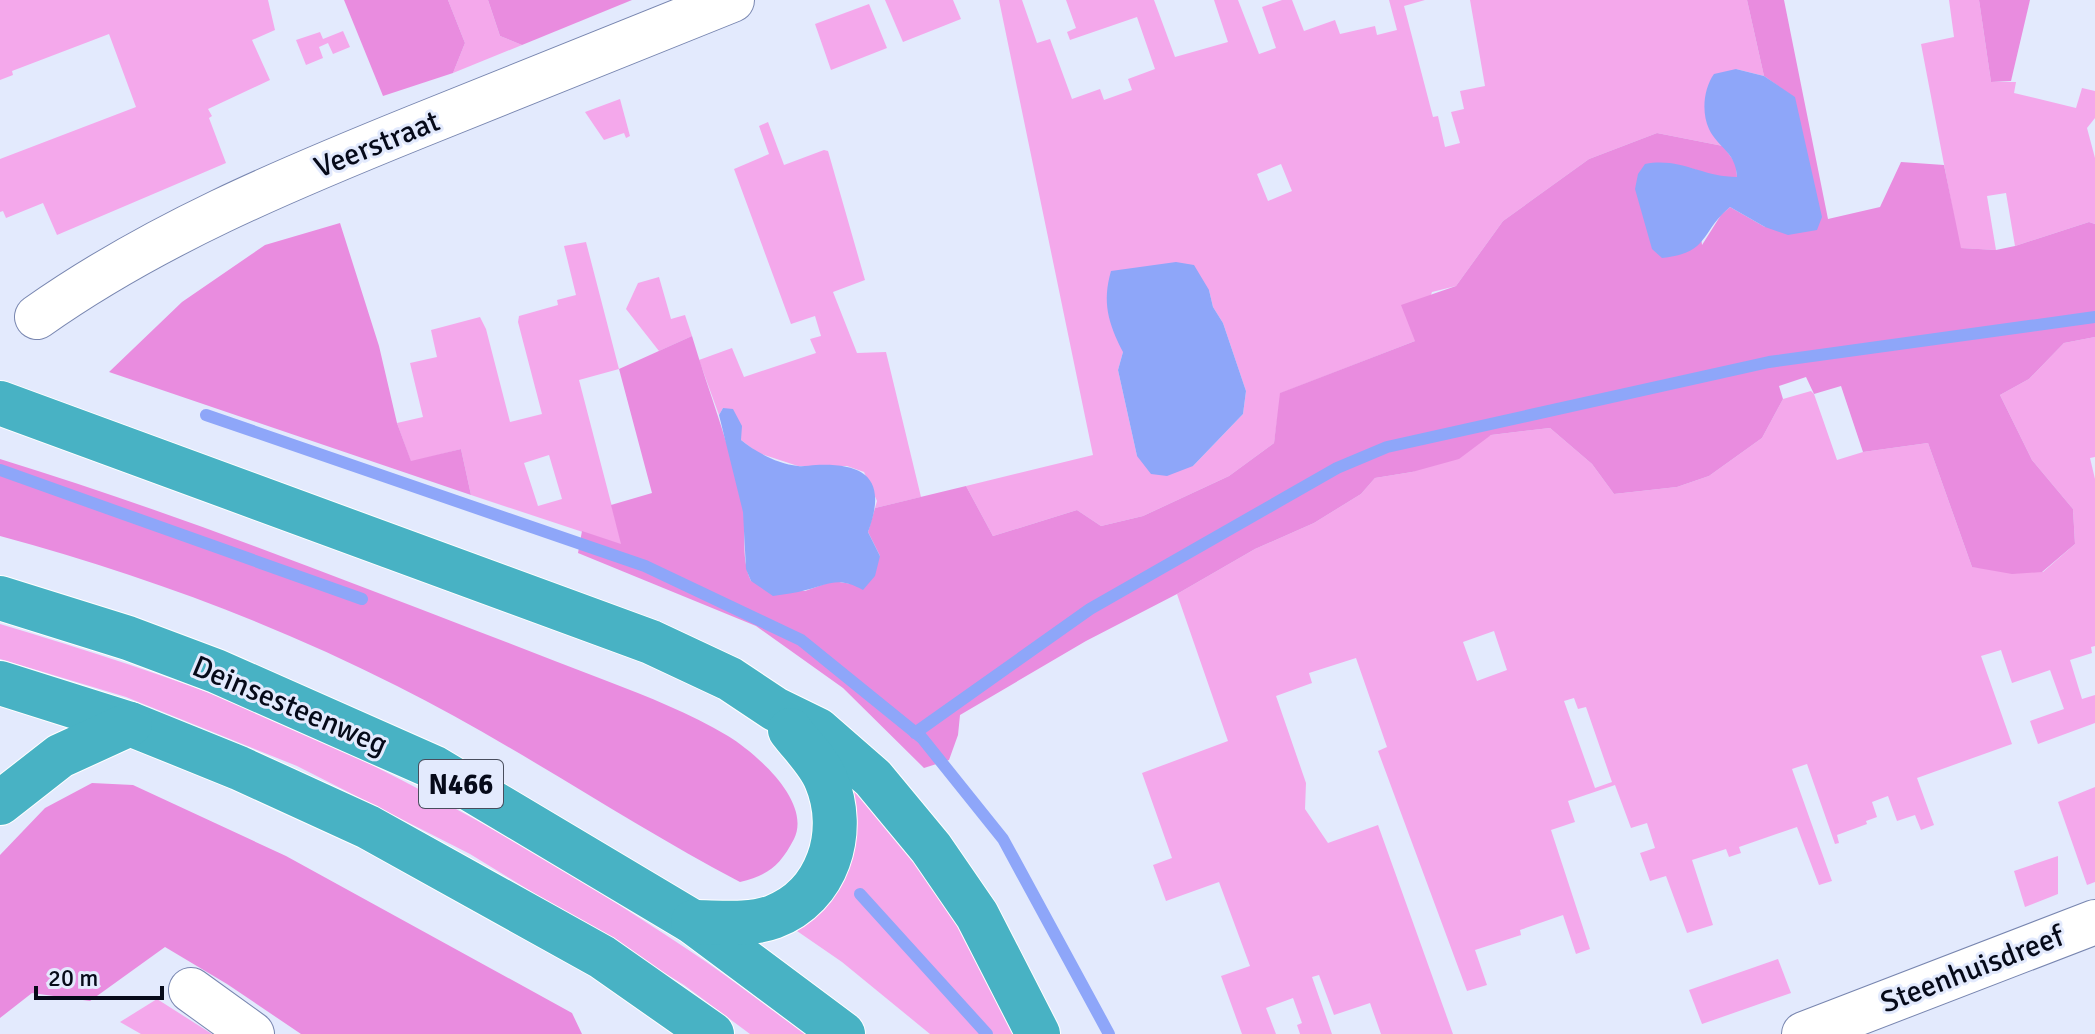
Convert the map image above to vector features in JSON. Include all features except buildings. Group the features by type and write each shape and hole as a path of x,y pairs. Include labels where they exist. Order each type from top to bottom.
{"highway":[{"path":"0,403 651,642 730,679 775,709 818,730 862,769 931,848 977,915 1038,1034"},
{"name":"Deinsesteenweg","path":"0,598 128,638 216,671 433,767 693,922 843,1034"},
{"name":"N466","path":"0,683 130,724 239,768 368,827 602,957 712,1034"},
{"path":"693,922 741,922 772,918 802,900 823,871 836,838 835,805 825,776 775,709"},
{"path":"0,803 60,756 130,724"}],"street":[{"name":"Veerstraat","path":"37,317 81,286 165,239 308,171 732,0"},
{"name":"Steenhuisdreef","path":"1804,1034 2095,922"},
{"path":"191,990 252,1034"}],"shaded area":[{"path":"0,0 268,0 275,30 252,40 270,80 208,109 226,163 57,235 43,203 6,218 3,211 0,212 0,159 136,107 109,34 12,71 13,75 0,80"},
{"path":"344,0 448,0 465,43 453,73 383,96"},
{"path":"448,0 488,0 500,36 522,45 453,73 465,43"},
{"path":"488,0 632,0 522,45 500,36"},
{"path":"885,0 953,0 961,19 903,42"},
{"path":"999,0 1022,0 1037,43 1050,39 1072,99 1100,89 1104,100 1132,90 1128,79 1155,69 1137,17 1070,40 1067,32 1076,28 1066,0 1154,0 1175,57 1228,42 1214,0 1238,0 1259,54 1276,48 1262,7 1282,0 1292,0 1304,31 1335,20 1340,34 1375,26 1377,35 1397,30 1389,0 1425,0 1404,6 1433,117 1438,116 1445,147 1460,143 1451,112 1464,109 1460,91 1485,86 1470,0 1747,0 1764,76 1736,69 1709,128 1723,146 1657,133 1589,159 1503,221 1456,286 1432,292 1415,341 1281,393 1274,443 1229,476 1143,516 1101,526 1077,510 993,536 966,486 1093,455","holes":["1281,164 1292,191 1268,201 1257,174","1209,290 1246,391 1243,414 1193,466 1137,456 1118,370 1123,352"]},
{"path":"1747,0 1784,0 1828,219 1880,207 1901,162 1944,165 1961,248 1996,250 2089,222 2095,224 2095,337 2064,343 2029,379 2000,395 2032,460 2073,509 2075,544 2042,572 2012,574 1972,567 1928,443 1863,452 1841,386 1814,394 1806,377 1779,386 1783,399 1762,438 1709,476 1677,487 1614,494 1592,464 1550,428 1491,435 1459,459 1375,478 1361,494 1314,523 1255,549 1086,641 960,715 958,735 949,760 924,768 843,688 756,626 578,553 582,531 621,544 611,505 652,493 619,369 692,336 738,486 744,517 746,563 751,581 805,591 833,581 852,584 880,556 868,532 875,508 966,486 993,536 1077,510 1101,526 1143,516 1229,476 1274,443 1280,393 1415,341 1401,305 1456,286 1503,221 1589,159 1657,133 1723,146 1736,164 1737,177 1716,177 1693,169 1702,245 1721,215 1730,207 1765,227 1795,98 1764,76"},
{"path":"1949,0 1979,0 1991,82 2016,82 2014,93 2076,108 2082,88 2095,91 2095,118 2087,128 2095,158 2095,224 2089,222 2015,246 2006,193 1987,196 1996,250 1960,248 1921,44 1954,37"},
{"path":"1979,0 2030,0 2011,81 1991,82"},
{"path":"869,4 887,48 831,70 815,24"},
{"path":"343,31 350,47 333,54 328,43 319,47 323,58 306,65 296,40 320,32 323,39"},
{"path":"620,99 630,136 626,138 624,133 604,140 585,112"},
{"path":"768,122 784,165 828,151 865,280 833,292 857,353 886,352 921,497 875,508 877,501 864,472 847,466 798,466 758,453 741,440 723,408 719,415 699,360 732,348 744,377 816,353 810,339 821,336 815,316 791,324 734,169 769,154 759,126"},
{"path":"340,223 379,346 397,423 411,461 461,449 471,495 109,372 182,302 265,245"},
{"path":"586,242 619,369 579,380 622,545 471,495 461,449 411,462 397,423 423,417 410,363 437,357 431,330 480,317 486,329 510,422 542,414 518,322 519,316 558,305 557,300 576,295 564,246","holes":["549,455 562,499 538,506 524,463"]},
{"path":"659,277 671,319 685,315 692,336 659,351 626,309 638,283"},
{"path":"2095,337 2095,457 2090,458 2095,479 2095,646 2091,647 2092,653 2070,660 2082,699 2095,695 2095,723 2038,744 2030,721 2064,709 2050,670 2012,683 2001,650 1981,656 2012,744 1917,778 1934,825 1921,830 1915,815 1897,821 1888,796 1872,802 1877,817 1837,835 1839,843 1835,844 1807,764 1792,769 1832,881 1819,885 1797,827 1739,847 1741,853 1729,857 1726,849 1692,860 1713,925 1687,933 1666,876 1650,881 1640,853 1655,848 1647,823 1631,828 1615,785 1568,801 1575,822 1551,830 1590,949 1576,954 1563,915 1520,930 1521,935 1475,950 1487,985 1467,991 1378,751 1387,747 1356,658 1309,673 1312,683 1276,696 1306,783 1305,809 1328,843 1378,825 1453,1034 1381,1034 1370,1003 1334,1015 1319,975 1312,977 1332,1034 1300,1034 1297,1025 1302,1023 1293,998 1266,1008 1276,1034 1242,1034 1221,976 1250,966 1219,882 1166,901 1153,865 1172,858 1142,773 1228,741 1177,594 1255,549 1314,523 1361,494 1375,478 1412,472 1491,435 1550,428 1592,464 1614,494 1677,487 1709,476 1762,438 1783,399 1811,391 1837,460 1863,452 1928,443 1972,567 2043,572 2075,544 2073,509 2032,460 2000,395 2029,379 2064,343","holes":["1494,631 1507,670 1477,681 1463,642","1574,698 1578,709 1586,707 1612,782 1595,788 1564,701"]},
{"path":"0,459 238,540 684,713 740,744 779,780 795,810 798,825 794,839 772,868 740,882 484,733 349,663 203,601 102,566 0,536"},
{"path":"0,624 113,659 224,699 297,729 397,778 593,888 702,959 805,1034 750,1034 684,985 470,854 297,766 126,697 0,659"},
{"path":"92,783 133,785 286,856 572,1013 582,1034 301,1034 165,947 90,1001 32,993 0,1018 0,855 45,808"},
{"path":"849,783 945,897 1015,1034 930,1034 842,962 797,931 825,903 854,840 856,809"},
{"path":"2095,787 2095,882 2087,885 2058,802"},
{"path":"2058,856 2058,894 2025,907 2014,871"},
{"path":"1778,959 1791,993 1702,1024 1689,990"},
{"path":"157,999 212,1034 141,1034 120,1022"}],"water":[{"path":"1736,69 1764,76 1795,97 1822,217 1817,230 1788,235 1765,227 1730,207 1697,246 1662,258 1652,249 1635,189 1638,174 1645,164 1669,163 1737,177 1730,156 1709,129 1704,108 1714,74"},
{"path":"1176,262 1194,265 1209,290 1246,391 1243,414 1193,466 1167,476 1151,474 1137,456 1118,370 1123,352 1110,322 1107,293 1111,271"},
{"path":"723,408 733,409 742,426 741,440 767,457 798,466 849,467 869,479 875,500 868,532 880,556 875,576 863,590 847,583 834,582 773,596 751,581 746,569 743,512 719,415"}],"waterway":[{"path":"915,733 1090,609 1337,468 1387,447 1769,362 2095,317"},
{"path":"206,415 645,566 801,640 922,738 1003,839 1109,1034"},
{"path":"0,470 362,599"},
{"path":"860,894 987,1034"}]}
